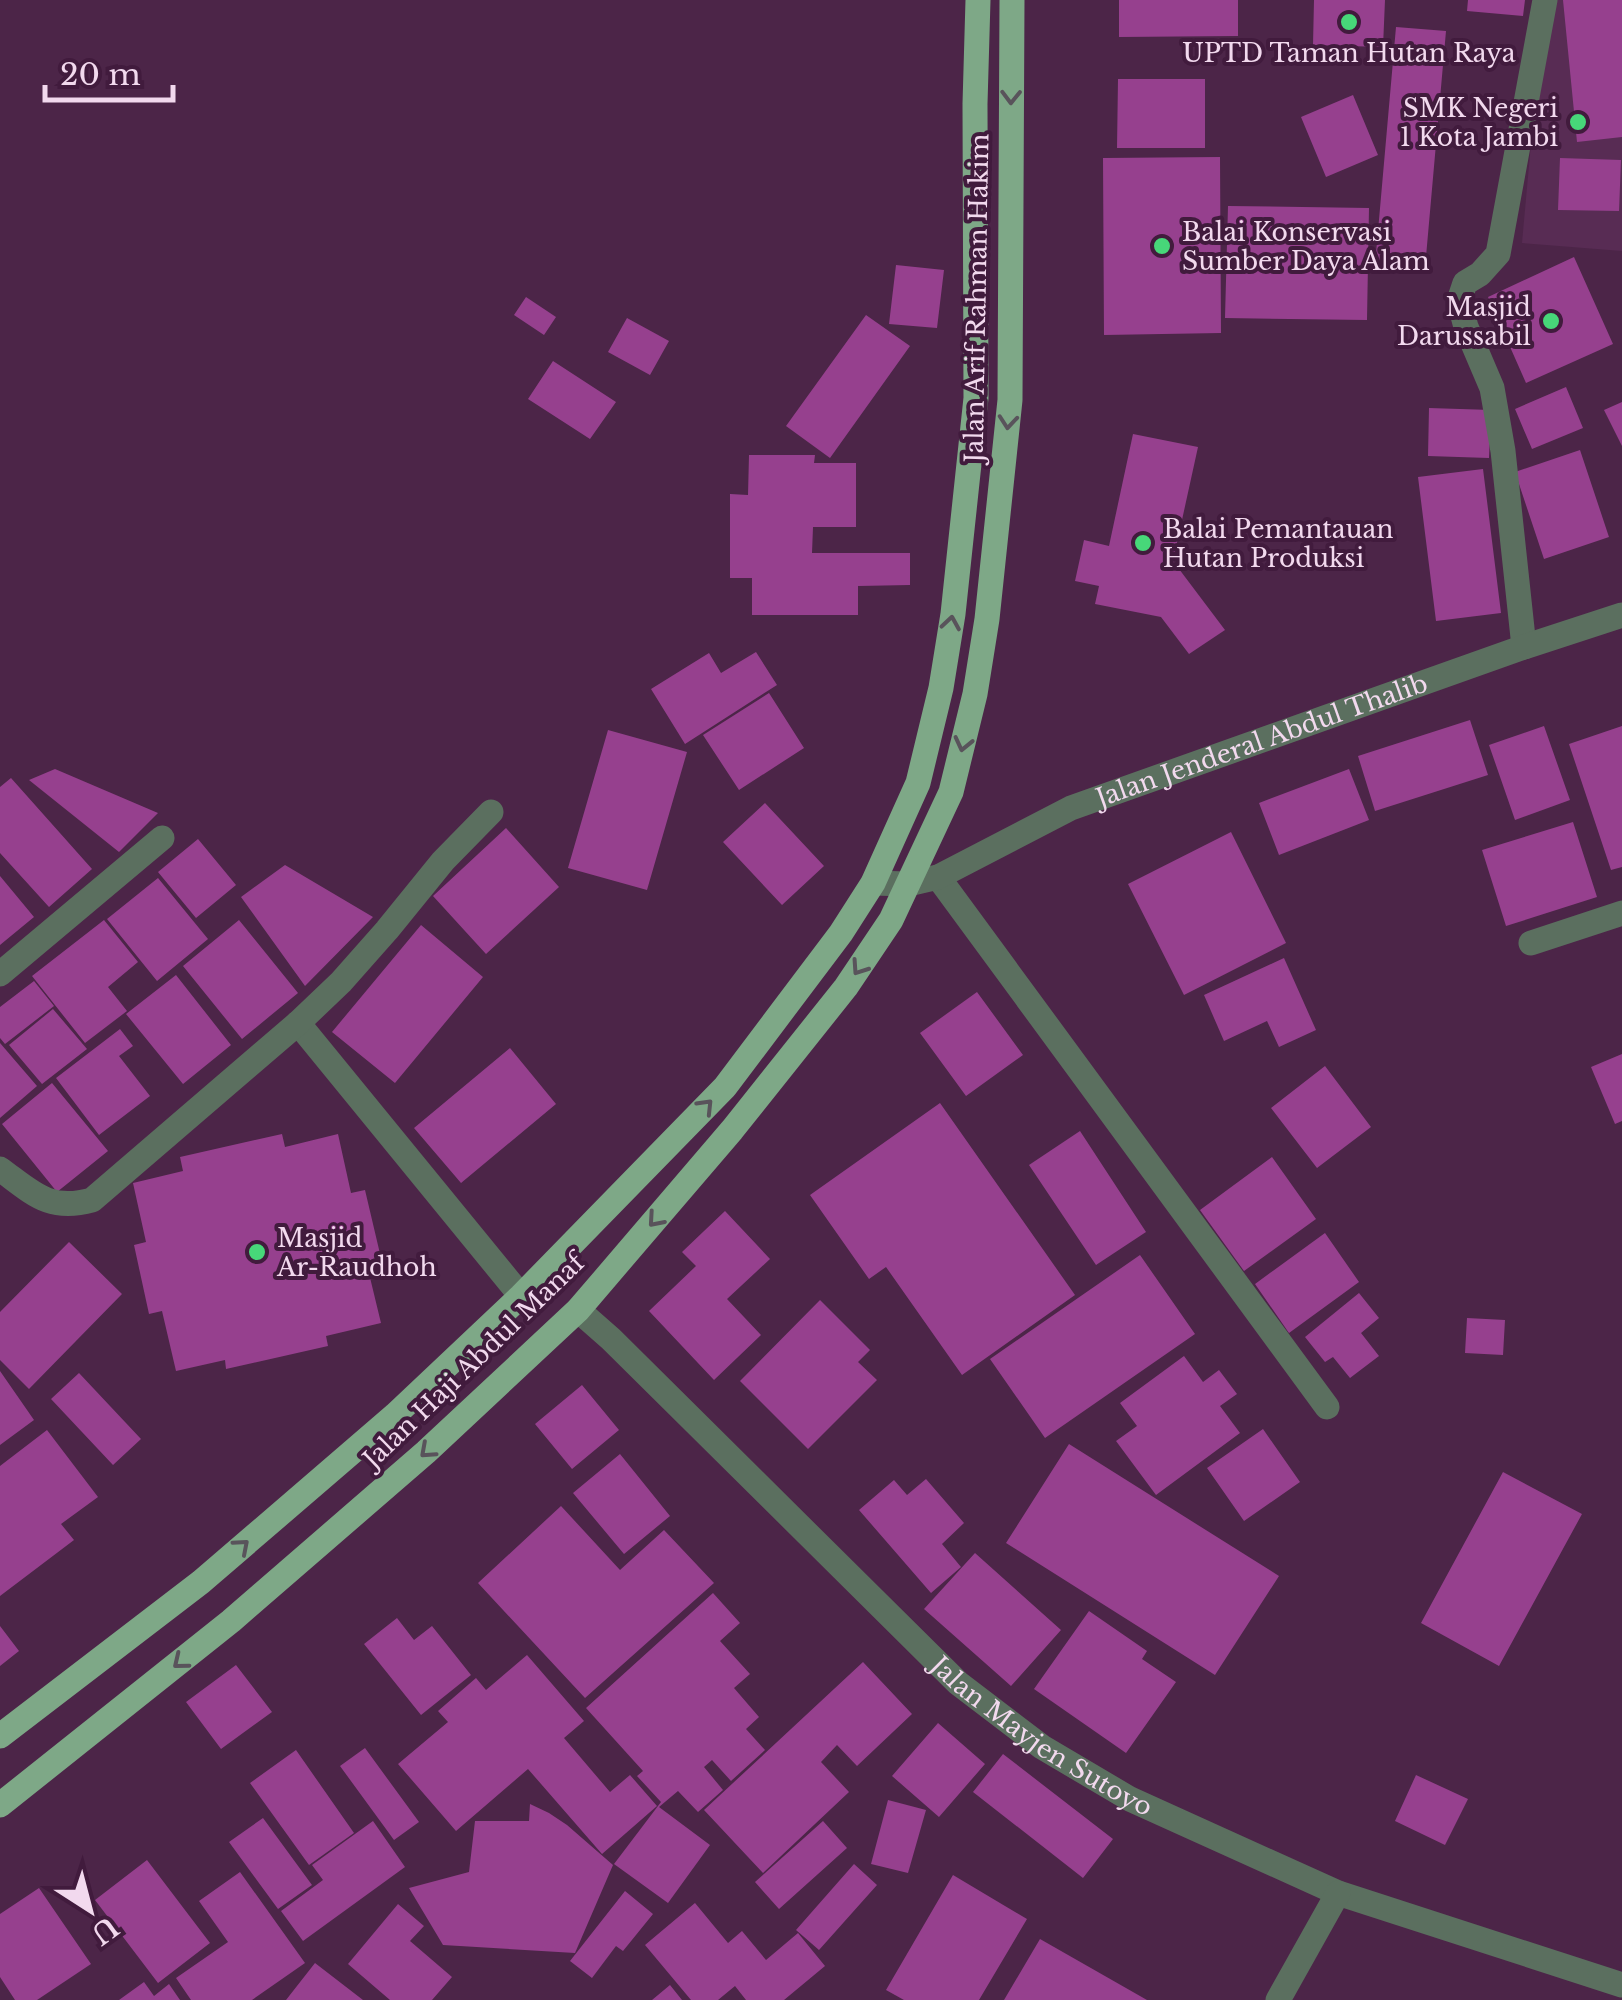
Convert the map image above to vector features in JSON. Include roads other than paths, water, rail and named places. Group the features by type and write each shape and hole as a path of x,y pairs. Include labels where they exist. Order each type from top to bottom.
{"main road":[{"name":"Jalan Arif Rahman Hakim","path":"873,883 918,783 940,688 955,597 976,398 978,0"},
{"name":"Jalan Arif Rahman Hakim","path":"908,884 951,792 975,694 993,568 1010,400 1012,0"},
{"name":"Jalan Haji Abdul Manaf","path":"0,1736 200,1582 396,1415 521,1296 725,1087 841,933 873,883"},
{"name":"Jalan Haji Abdul Manaf","path":"3,1797 232,1621 426,1452 578,1310 732,1130 846,987 892,920 908,884"}],"street":[{"path":"1524,646 1503,452 1492,388 1459,302 1465,283 1480,274 1498,254 1545,0"},
{"name":"Jalan Jenderal Abdul Thalib","path":"873,883 908,884 938,877 1072,808 1524,646 1622,615"},
{"path":"0,1168 38,1197 62,1206 92,1200 341,982 443,861 491,812"},
{"path":"0,974 162,838"},
{"path":"938,877 1327,1407"},
{"path":"1530,942 1622,912"},
{"path":"298,1023 521,1296"},
{"name":"Jalan Mayjen Sutoyo","path":"578,1310 958,1683 1042,1747 1130,1799 1338,1894 1622,1985"},
{"path":"1278,2000 1338,1894"}],"place":[{"name":"UPTD Taman Hutan Raya","path":"1349,22"},
{"name":"SMK Negeri 1 Kota Jambi","path":"1578,122"},
{"name":"Balai Konservasi Sumber Daya Alam","path":"1162,246"},
{"name":"Masjid Darussabil","path":"1551,321"},
{"name":"Balai Pemantauan Hutan Produksi","path":"1143,543"},
{"name":"Masjid Ar-Raudhoh","path":"257,1252"}]}
